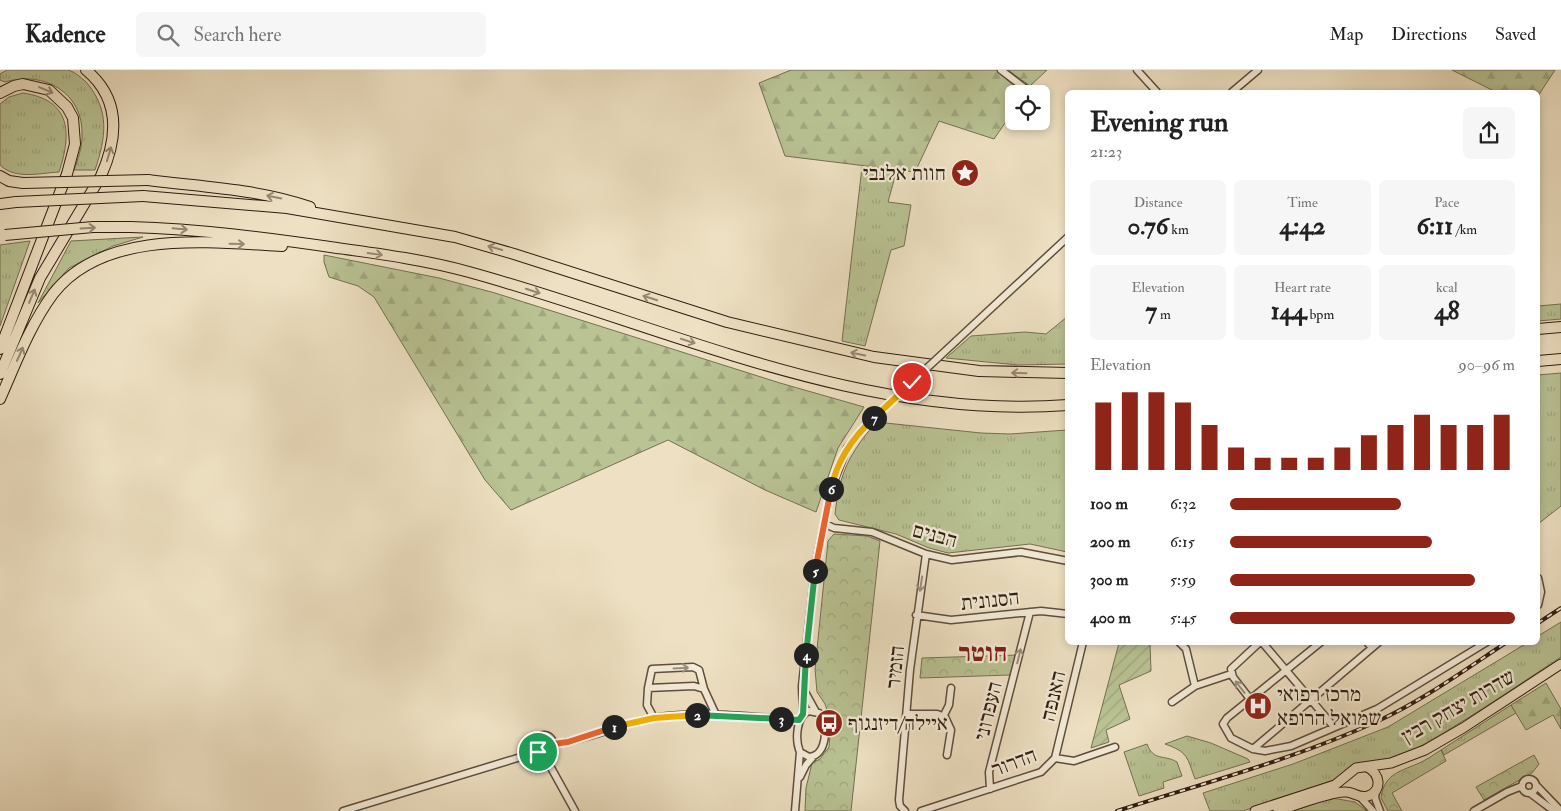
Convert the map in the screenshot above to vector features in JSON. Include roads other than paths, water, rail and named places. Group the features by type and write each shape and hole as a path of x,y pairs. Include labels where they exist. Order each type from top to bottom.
{"highway":[{"path":"0,374 40,278 101,176 108,160 114,130 111,104 98,81 86,70"},
{"path":"0,93 23,84 49,90 59,98 70,112 75,144 67,174 0,349"},
{"path":"0,176 9,181 24,182 148,180 288,199 337,216"},
{"path":"0,204 143,196 254,204 337,216 476,242 728,322 837,349 949,368 1002,372 1065,373"},
{"path":"2,235 93,228 174,228 347,249 468,272 717,350 796,373 869,391 919,400 976,406 1065,404"},
{"path":"0,399 41,311 68,278 95,260 128,248 149,245 204,244 347,249"},
{"path":"1540,329 1561,327"},
{"path":"1540,361 1561,359"}],"main road":[{"name":"שדרות יצחק רבין","path":"1367,767 1416,754 1445,739 1561,664"},
{"name":"שדרות יצחק רבין","path":"1377,786 1384,774 1397,760"},
{"path":"1255,811 1336,785 1356,768 1367,767 1376,774 1377,786 1370,796 1356,796 1342,792 1278,811"},
{"path":"1349,774 1347,784 1356,796"}],"street":[{"path":"1001,70 1021,85"},
{"path":"1137,70 1154,90"},
{"path":"1234,90 1258,70"},
{"path":"795,811 799,781 800,752 798,745 802,686 815,568 837,469 847,448 867,424 1065,240"},
{"name":"הבנים","path":"826,524 834,528 872,532 926,554 958,560 1021,552 1065,560"},
{"name":"הזמיר","path":"905,811 900,806 899,800 906,714 916,615 926,554"},
{"name":"הסנונית","path":"916,615 951,620 1030,612 1050,611 1065,614"},
{"name":"העפרוני","path":"990,789 989,772 1030,612"},
{"name":"האנפה","path":"1055,758 1082,645"},
{"path":"1182,645 1186,649 1195,686"},
{"path":"1250,699 1231,674 1231,669 1236,662 1257,645"},
{"path":"1264,645 1312,699 1334,727"},
{"path":"1317,645 1227,718 1223,724 1231,738 1253,749 1265,751 1291,746 1376,709 1482,645"},
{"path":"1253,749 1376,645"},
{"path":"654,718 647,705 652,669 693,667 699,670 704,688 716,715"},
{"path":"1172,702 1195,686 1231,674"},
{"path":"648,688 694,686 704,688"},
{"path":"799,781 806,765 822,750 824,733 823,718 816,712 802,686"},
{"path":"943,717 949,705 951,688"},
{"path":"553,744 568,742 654,718 716,715 801,717 809,711 816,712"},
{"path":"906,714 937,714 947,720 951,730 947,755"},
{"path":"343,811 524,756 536,750 546,753 552,750 553,744 550,737 542,735 535,742 536,750"},
{"name":"הדרור","path":"921,811 1041,772 1048,768 1055,758 1074,761 1115,748"},
{"path":"800,752 806,756 813,757"},
{"path":"546,753 549,764 575,811"},
{"path":"1474,811 1507,792 1522,786 1524,781 1529,778 1534,780 1536,785 1561,811"},
{"path":"1530,793 1535,790 1536,785"},
{"path":"1377,786 1375,798 1380,811"},
{"path":"1522,786 1525,791 1554,811"},
{"path":"1356,796 1373,811"}],"railway":[{"path":"1540,622 1561,608"},
{"path":"1117,811 1282,759 1347,735 1394,713 1427,694 1503,645"}],"place":[{"name":"חוות אלנבי","path":"965,173"},
{"name":"מרכז רפואי שמואל הרופא","path":"1258,706"},
{"name":"איילה/דיזנגוף","path":"829,723"}],"district":[{"name":"חוטר","path":"983,652"}]}
